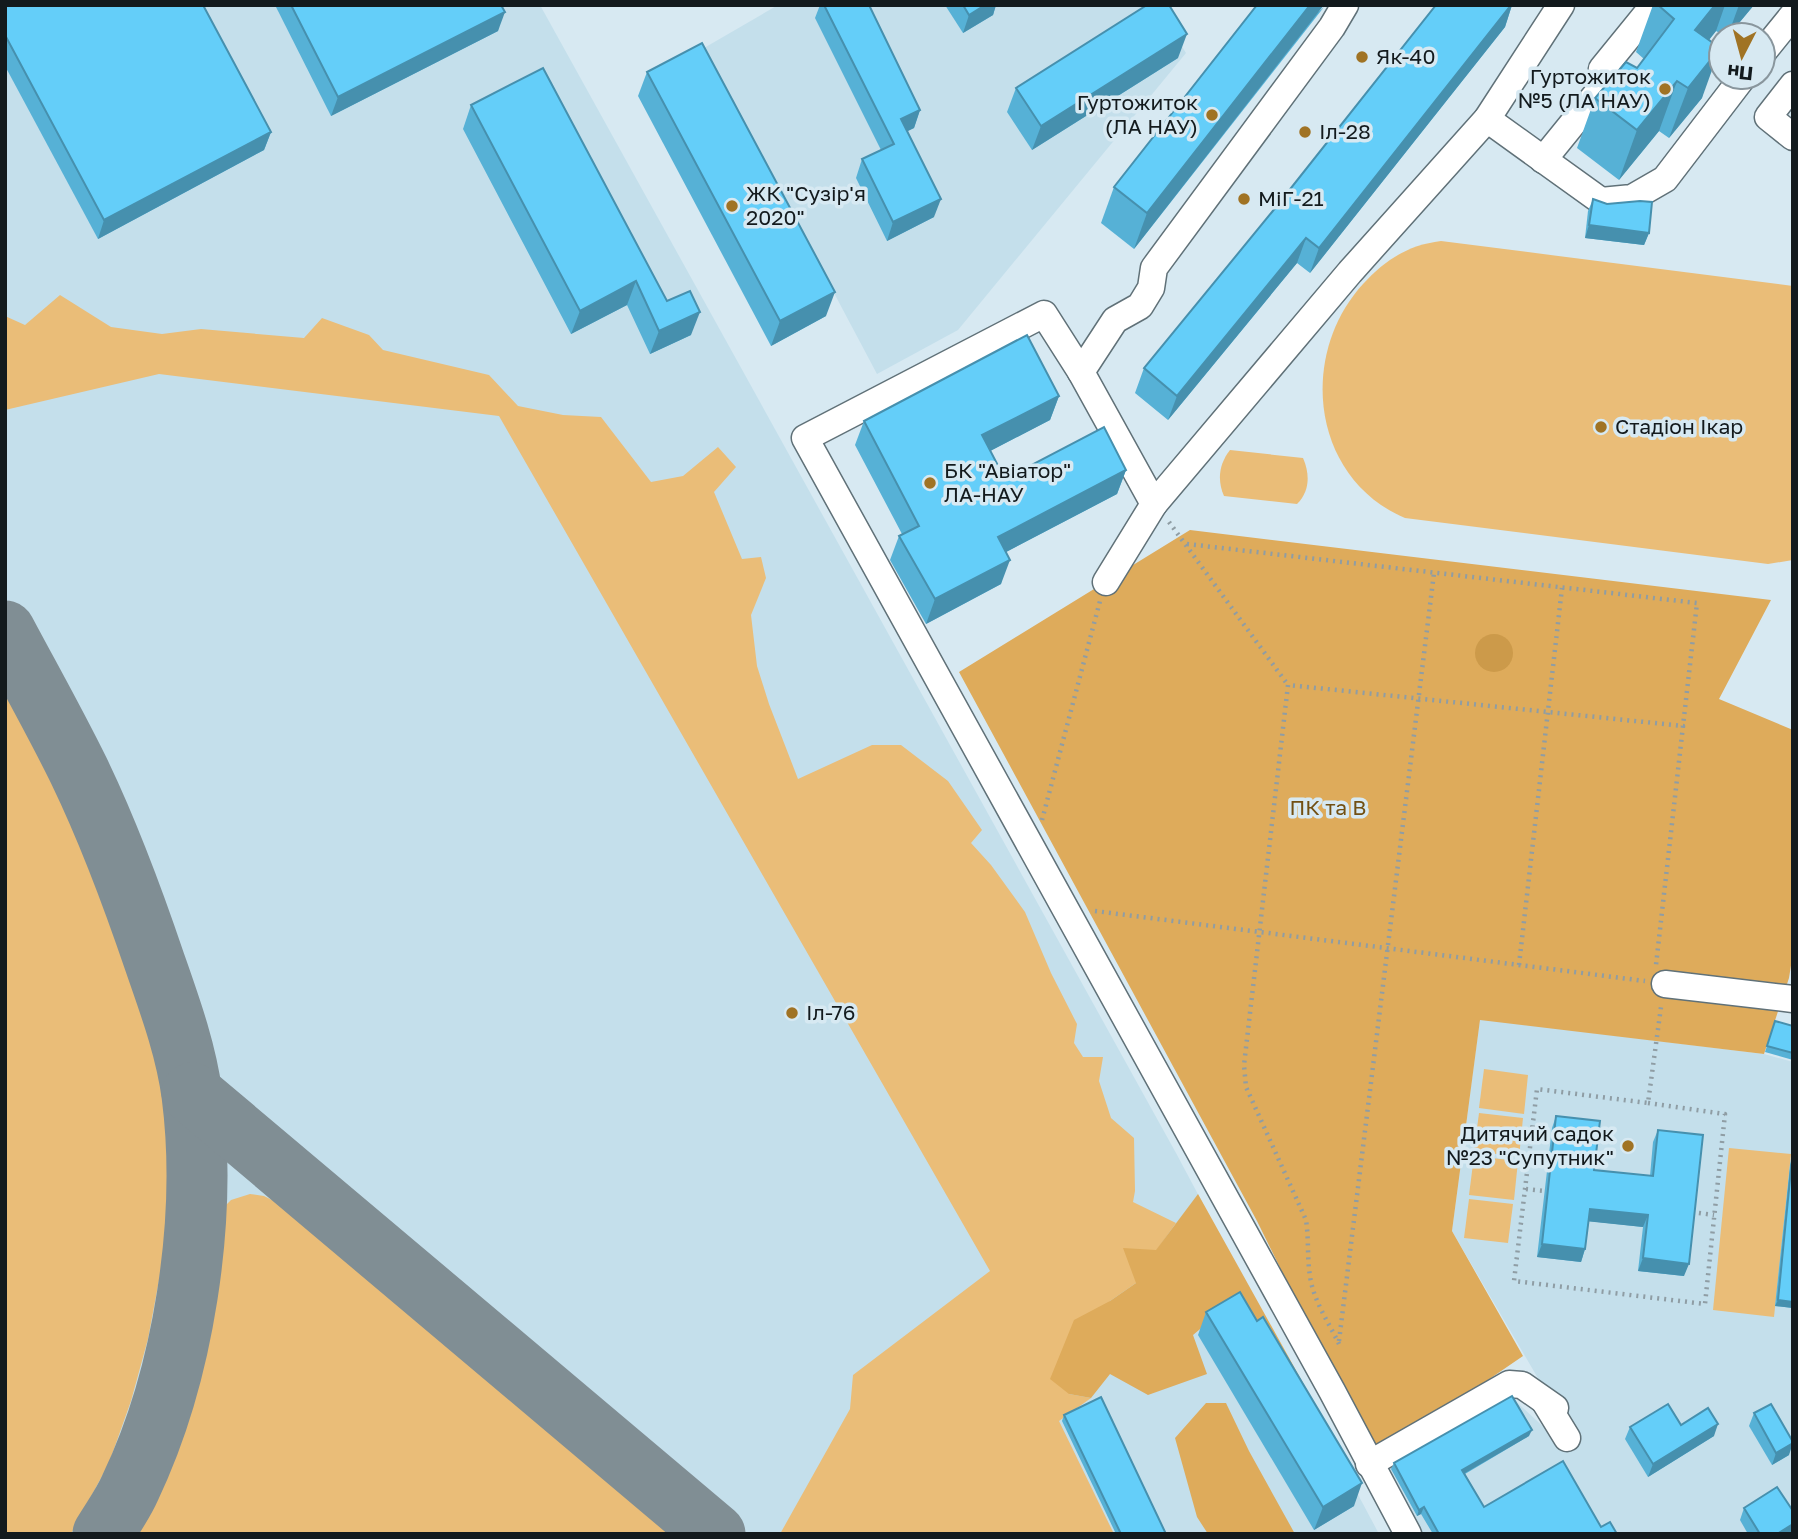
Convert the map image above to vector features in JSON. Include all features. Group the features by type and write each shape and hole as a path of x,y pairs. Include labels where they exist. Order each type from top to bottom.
{"lane":[{"path":"1080,372 1115,320 1140,306 1151,288 1154,268 1332,27 1345,5"},
{"path":"1106,582 1154,504 1350,272 1487,119 1561,5"},
{"path":"1543,160 1608,80 1602,69 1654,5"},
{"path":"1777,35 1793,15"},
{"path":"1793,85 1768,117 1793,137"},
{"path":"1487,119 1601,201 1632,198 1665,179 1732,91"},
{"path":"1154,504 1044,314 805,438 1332,1391 1408,1534"},
{"path":"1659,983 1793,999"},
{"path":"1369,1464 1509,1384 1522,1385 1550,1405 1567,1438"}],"path":[{"path":"1154,504 1187,544 1288,685 1244,1065 1246,1087 1307,1220 1310,1276 1314,1293 1339,1344"},
{"path":"1187,544 1697,603 1648,1103"},
{"path":"1332,1391 1434,573"},
{"path":"1034,851 1106,582"},
{"path":"1519,965 1562,588"},
{"path":"1288,685 1684,726"},
{"path":"1064,907 1659,983"},
{"path":"1537,1089 1648,1103 1725,1114 1705,1304 1514,1281 1537,1089"},
{"path":"1526,1189 1545,1191"},
{"path":"1692,1212 1714,1215"}],"shaded area":[{"path":"5,5 540,5 1176,1153 1379,1534 5,1534"},
{"path":"778,5 1156,5 1186,53 958,330 877,374 704,48"},
{"name":"Стадіон Ікар","path":"1441,241 1793,286 1793,560 1768,564 1405,518 1374,499 1350,475 1333,445 1324,413 1323,379 1329,345 1342,313 1371,275 1408,250"},
{"path":"60,295 111,327 162,334 201,329 304,338 322,318 369,335 383,350 489,375 518,406 563,415 601,417 651,482 683,476 718,447 736,467 714,492 742,559 761,557 766,578 751,615 757,666 798,779 872,745 901,745 948,781 982,830 971,843 991,865 1025,912 1051,973 1077,1024 1074,1043 1083,1057 1103,1057 1099,1081 1111,1118 1134,1138 1133,1202 1176,1223 1136,1283 1110,1301 1069,1394 1091,1398 1059,1421 1114,1534 780,1534 850,1409 853,1375 990,1271 499,416 159,374 5,410 5,316 25,325"},
{"path":"1230,450 1303,458 1308,482 1301,499 1297,504 1224,496 1220,472"},
{"path":"1494,634 1507,640 1513,653 1507,666 1494,672 1481,666 1475,653 1481,640"},
{"path":"5,682 58,781 113,904 154,1032 169,1143 170,1207 148,1339 131,1401 109,1463 71,1534 5,1534"},
{"name":"Дитячий садок №23 \"Супутник\"","path":"1480,1019 1764,1054 1793,1062 1793,1534 1423,1534 1382,1469 1506,1392 1565,1447 1567,1428 1452,1231"},
{"path":"1484,1069 1528,1075 1524,1114 1479,1108"},
{"path":"1479,1113 1523,1118 1519,1157 1474,1151"},
{"path":"1729,1148 1791,1154 1774,1317 1713,1310"},
{"path":"1474,1156 1518,1161 1514,1200 1469,1195"},
{"path":"250,1194 264,1196 288,1208 673,1534 132,1534 166,1457 190,1378 207,1296 218,1213 231,1200"},
{"path":"1469,1199 1513,1204 1508,1243 1464,1238"}],"green space":[{"name":"ПК та В","path":"1190,530 1771,600 1719,699 1793,730 1793,953 1789,978 1764,1054 1480,1020 1452,1231 1523,1356 1374,1458 1257,1221 959,672"},
{"path":"1198,1194 1333,1437 1224,1309 1193,1335 1207,1374 1148,1395 1110,1374 1091,1398 1069,1394 1050,1379 1074,1320 1110,1301 1136,1283 1123,1248 1156,1250"},
{"path":"1206,1403 1226,1403 1295,1534 1208,1534 1197,1517 1175,1438"}],"building":[{"path":"5,5 203,5 271,132 104,220 5,35"},
{"path":"291,5 501,5 505,12 338,97"},
{"path":"824,5 869,5 920,110 901,119 941,199 893,222 862,159 894,144"},
{"path":"963,5 985,5 969,15"},
{"path":"1147,5 1169,5 1187,34 1041,126 1016,88"},
{"name":"Гуртожиток (ЛА НАУ)","path":"1257,5 1310,5 1147,213 1114,187"},
{"path":"1436,5 1511,5 1319,248 1306,238 1177,396 1144,368"},
{"path":"1658,5 1715,5 1695,30 1707,39 1707,64 1688,88 1677,81 1637,130 1595,98 1626,62 1637,68 1674,19"},
{"name":"ЖК \"Сузір'я 2020\"","path":"702,43 835,292 780,321 647,72"},
{"path":"543,68 667,301 690,291 700,312 659,331 636,281 580,311 471,105"},
{"path":"1593,199 1607,204 1652,202 1649,233 1589,225"},
{"name":"БК \"Авіатор\" ЛА-НАУ","path":"1027,335 1059,396 982,435 1005,479 1104,427 1126,470 998,537 1010,560 935,599 899,536 919,526 864,421"},
{"path":"1775,1021 1793,1026 1793,1053 1767,1046"},
{"path":"1556,1116 1600,1121 1594,1170 1653,1176 1658,1130 1703,1135 1689,1264 1643,1258 1648,1215 1590,1209 1585,1249 1542,1244"},
{"path":"1793,1159 1793,1302 1778,1300"},
{"path":"1240,1292 1257,1321 1263,1317 1362,1483 1323,1507 1206,1312"},
{"path":"1512,1396 1532,1430 1462,1470 1484,1507 1563,1461 1601,1527 1610,1522 1617,1534 1439,1534 1424,1507 1419,1510 1394,1463"},
{"path":"1101,1397 1166,1534 1121,1534 1064,1415"},
{"path":"1668,1404 1681,1425 1708,1408 1718,1424 1653,1464 1630,1427"},
{"path":"1771,1404 1793,1442 1776,1453 1754,1413"},
{"path":"1777,1487 1793,1511 1793,1524 1777,1534 1760,1534 1744,1508"}],"taxiway":[{"path":"5,631 70,753 110,842 172,1012 186,1061 192,1095 197,1193 194,1244 178,1347 149,1444 127,1494 103,1534"},
{"path":"192,1093 715,1534"}],"place":[{"name":"Як-40","path":"1362,57"},
{"name":"Гуртожиток №5 (ЛА НАУ)","path":"1665,89"},
{"name":"Гуртожиток (ЛА НАУ)","path":"1212,115"},
{"name":"Іл-28","path":"1305,132"},
{"name":"МіГ-21","path":"1244,199"},
{"name":"ЖК \"Сузір'я 2020\"","path":"732,206"},
{"name":"Стадіон Ікар","path":"1601,427"},
{"name":"БК \"Авіатор\" ЛА-НАУ","path":"930,483"},
{"name":"Іл-76","path":"792,1013"},
{"name":"Дитячий садок №23 \"Супутник\"","path":"1628,1146"}]}
